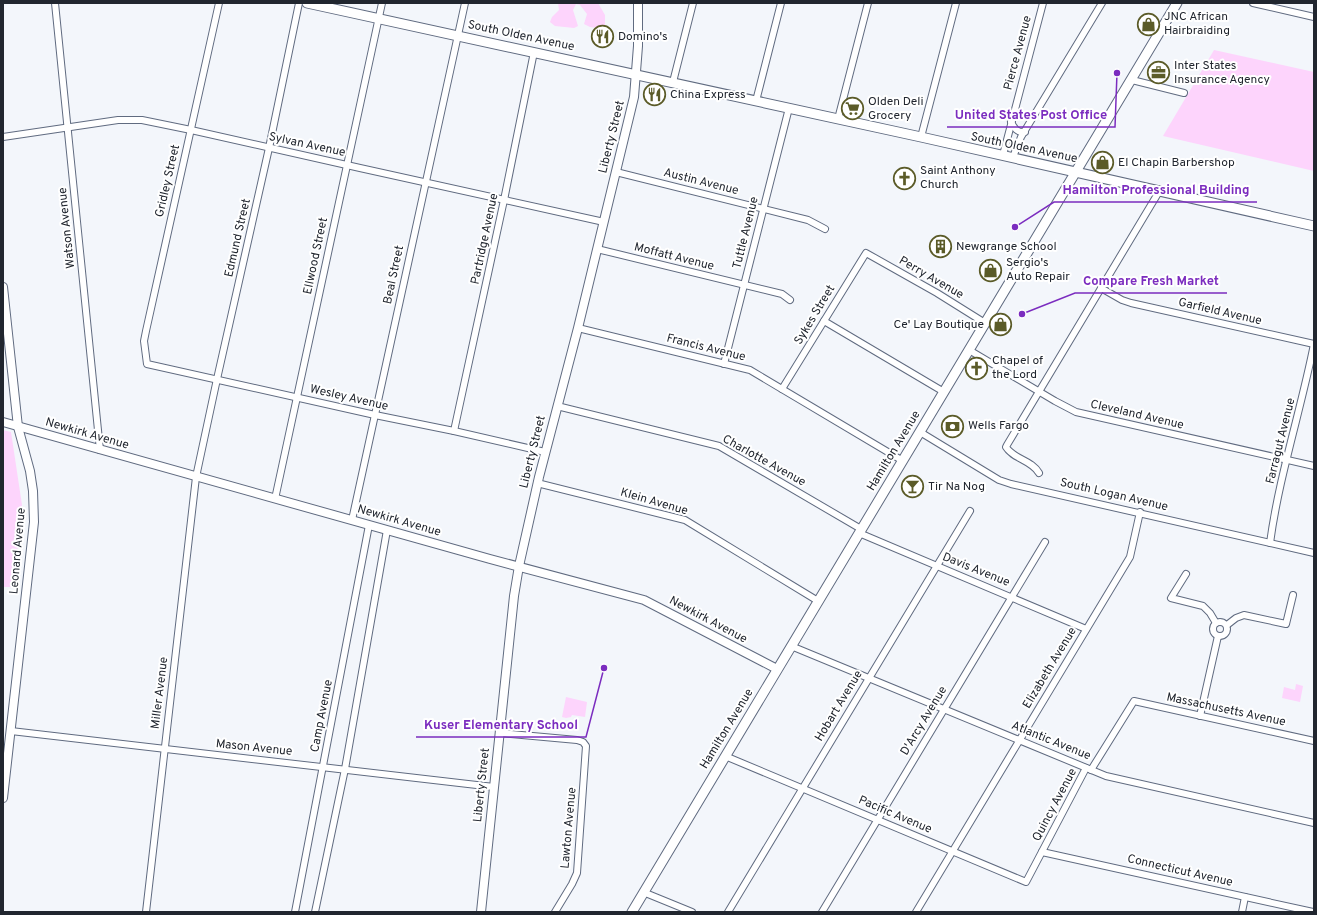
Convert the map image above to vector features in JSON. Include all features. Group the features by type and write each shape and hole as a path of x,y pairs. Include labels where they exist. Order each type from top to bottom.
{"main road":[{"name":"South Olden Avenue","path":"307,3 921,136 1314,226"},
{"name":"Hamilton Avenue","path":"632,912 1177,3"}],"street":[{"name":"Watson Avenue","path":"55,3 100,450"},
{"name":"Gridley Street","path":"147,364 144,341 219,3"},
{"name":"Edmund Street","path":"196,477 269,148 299,3"},
{"name":"Ellwood Street","path":"275,498 382,3"},
{"name":"Beal Street","path":"352,520 465,3"},
{"name":"Liberty Street","path":"481,912 514,596 519,566 537,483 578,328 634,96 637,74 638,3"},
{"path":"673,82 693,3"},
{"path":"756,101 781,3"},
{"path":"838,119 868,3"},
{"path":"921,136 956,3"},
{"name":"Pierce Avenue","path":"1003,155 1043,3"},
{"path":"1013,157 1017,145 1102,3"},
{"path":"1254,3 1314,17"},
{"name":"Partridge Avenue","path":"454,431 504,200 534,52"},
{"path":"1132,80 1184,93"},
{"name":"Tuttle Avenue","path":"724,364 789,108"},
{"name":"Sylvan Avenue","path":"3,137 129,119 142,120 604,222"},
{"path":"1011,122 1017,130 1025,132"},
{"name":"Austin Avenue","path":"616,172 808,220 824,229"},
{"path":"1039,473 1033,466 1009,451 1006,447 1160,190"},
{"name":"Moffatt Avenue","path":"597,249 784,295 790,300"},
{"name":"Perry Avenue","path":"866,253 937,293 985,323"},
{"name":"Sykes Street","path":"782,389 866,253"},
{"name":"Leonard Avenue","path":"3,287 18,426 30,471 33,491 34,522 3,798"},
{"name":"Garfield Avenue","path":"1101,288 1122,300 1131,303 1314,344"},
{"path":"824,321 944,392"},
{"name":"Francis Avenue","path":"578,328 750,370 902,461"},
{"name":"Farragut Avenue","path":"1270,543 1287,460 1302,404 1314,344"},
{"name":"Cleveland Avenue","path":"969,350 1076,412 1314,466"},
{"name":"Wesley Avenue","path":"147,364 375,416 454,431 545,452"},
{"name":"Charlotte Avenue","path":"557,406 719,446 860,531"},
{"name":"Newkirk Avenue","path":"3,422 386,530 644,600 777,669"},
{"name":"South Logan Avenue","path":"920,432 999,480 1314,553"},
{"name":"Miller Avenue","path":"146,912 196,477"},
{"name":"Klein Avenue","path":"537,483 685,520 818,601"},
{"name":"Hobart Avenue","path":"728,912 970,511"},
{"name":"Elizabeth Avenue","path":"919,911 1019,740 1130,557 1140,512"},
{"name":"Camp Avenue","path":"295,912 369,525"},
{"path":"315,912 345,769 386,530"},
{"name":"Davis Avenue","path":"860,531 937,566 1086,629"},
{"name":"D'Arcy Avenue","path":"822,912 1044,542"},
{"path":"1186,574 1171,598 1203,606 1210,613 1216,623"},
{"path":"1226,625 1236,618 1244,615 1286,624 1293,594"},
{"path":"1216,623 1220,621 1226,625 1227,630 1226,633 1218,636"},
{"path":"1216,623 1213,630 1214,634 1218,636"},
{"path":"1200,716 1218,636"},
{"name":"Atlantic Avenue","path":"791,646 1106,776 1314,823"},
{"name":"Massachusetts Avenue","path":"1134,701 1314,741"},
{"name":"Quincy Avenue","path":"1042,852 1089,769 1134,701"},
{"name":"Mason Avenue","path":"11,731 494,787"},
{"name":"Lawton Avenue","path":"500,733 577,740 583,742 586,750 577,873 556,912"},
{"name":"Pacific Avenue","path":"725,756 1026,882 1042,852"},
{"name":"Connecticut Avenue","path":"1042,852 1313,912"},
{"path":"643,892 692,912"},
{"path":"1242,912 1245,897"}],"shaded area":[{"path":"558,3 598,3 605,15 605,29 590,27 584,24 587,14 580,5 576,4 573,10 578,26 574,28 555,26 550,22 552,17 559,10"},
{"path":"1214,50 1314,72 1314,171 1163,136"},
{"path":"3,430 11,432 22,505 14,587 3,587"},
{"path":"1296,684 1303,686 1300,702 1282,698 1284,687 1295,690"},
{"path":"566,697 587,702 585,717 572,715 571,717 566,718 562,717"}],"place":[{"name":"JNC African Hairbraiding","path":"1148,24"},
{"name":"Domino's","path":"602,37"},
{"name":"United States Post Office","path":"1117,73"},
{"name":"Inter States Insurance Agency","path":"1159,73"},
{"name":"China Express","path":"655,95"},
{"name":"Olden Deli Grocery","path":"853,109"},
{"name":"El Chapin Barbershop","path":"1103,163"},
{"name":"Saint Anthony Church","path":"904,178"},
{"name":"Hamilton Professional Building","path":"1015,227"},
{"name":"Newgrange School","path":"941,247"},
{"name":"Sergio's Auto Repair","path":"991,270"},
{"name":"Compare Fresh Market","path":"1022,314"},
{"name":"Ce' Lay Boutique","path":"1000,325"},
{"name":"Chapel of the Lord","path":"976,368"},
{"name":"Wells Fargo","path":"953,426"},
{"name":"Tir Na Nog","path":"913,487"},
{"name":"Kuser Elementary School","path":"604,668"}]}
